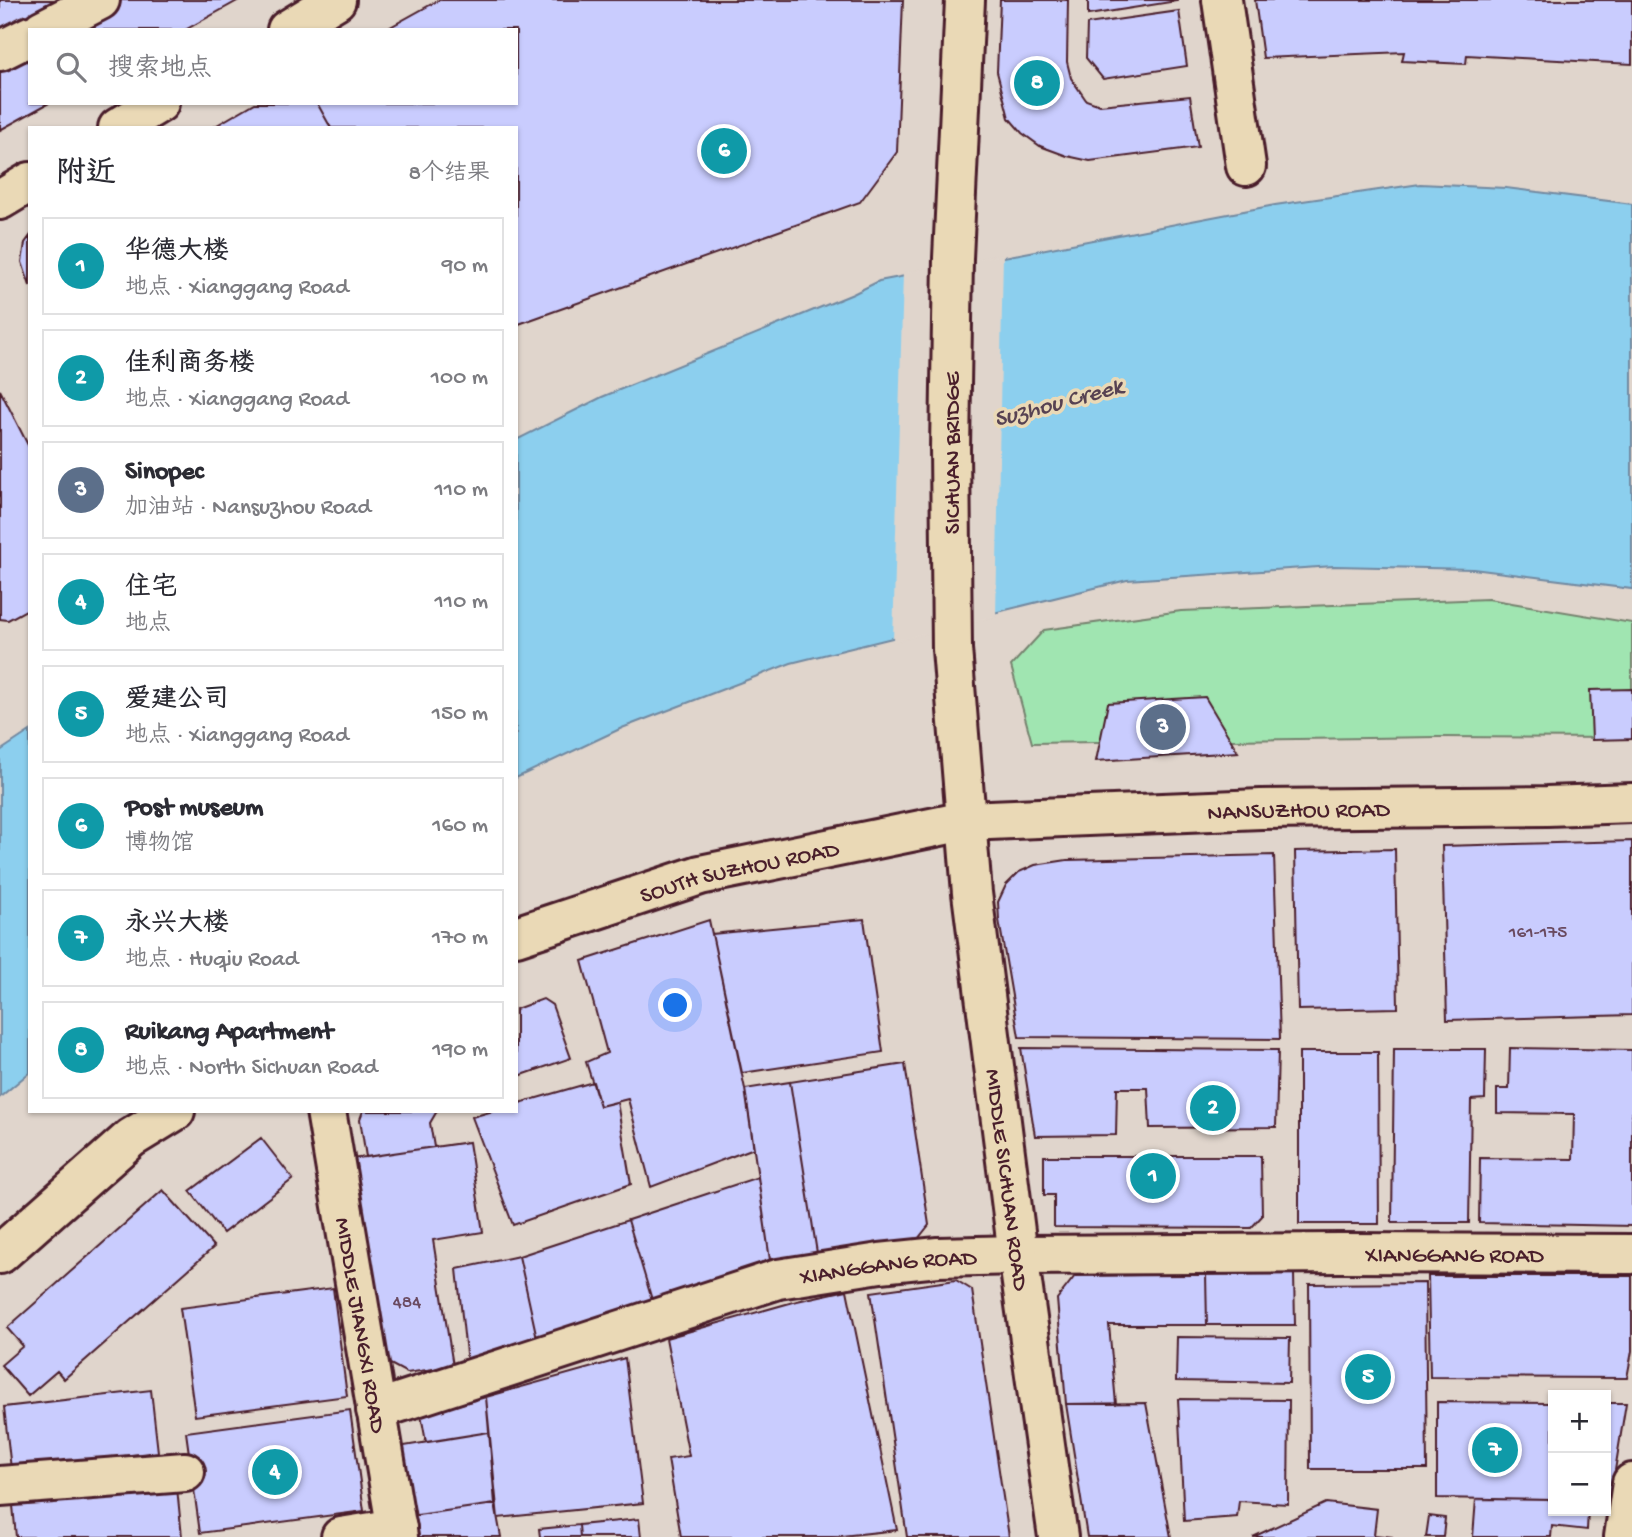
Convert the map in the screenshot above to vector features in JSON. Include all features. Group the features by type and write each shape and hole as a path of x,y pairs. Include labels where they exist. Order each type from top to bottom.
{"street":[{"path":"46,28 100,0"},
{"name":"SICHUAN BRIDGE","path":"965,0 953,258 950,449 952,649 965,821"},
{"path":"1222,0 1246,166"},
{"path":"0,51 28,37"},
{"path":"121,126 156,105"},
{"path":"0,200 28,183"},
{"name":"NANSUZHOU ROAD","path":"965,821 1261,809 1632,803"},
{"name":"SOUTH SUZHOU ROAD","path":"518,935 699,875 965,821"},
{"name":"MIDDLE SICHUAN ROAD","path":"965,821 1018,1255 1058,1537"},
{"path":"0,1254 131,1138 172,1113"},
{"name":"MIDDLE JIANGXI ROAD","path":"326,1113 398,1533"},
{"name":"XIANGGANG ROAD","path":"376,1410 778,1279 938,1257 1328,1253 1632,1254"},
{"path":"0,1486 185,1472"},
{"path":"1624,1537 1632,1483"},
{"path":"341,1537 398,1533"}],"green space":[{"path":"1488,599 1632,623 1632,738 1438,737 1032,743 1011,666 1044,630 1181,611"}],"water":[{"name":"Suzhou Creek","path":"1420,184 1506,188 1632,204 1632,589 1473,569 1334,566 1127,580 791,663 622,728 518,777 518,439 602,397 879,281 1275,205"},
{"path":"28,732 28,1074 0,1097 0,751"}],"pier":[{"path":"1003,254 996,616 893,642 903,273"}],"building":[{"path":"0,0 72,0 0,37"},
{"path":"120,0 239,0 189,28 68,28"},
{"path":"439,0 903,0 897,152 860,202 518,324 518,126 330,126 318,105 518,105 518,28 389,28"},
{"path":"1000,0 1068,0 1067,62 1071,78 1086,100 1100,105 1190,96 1198,147 1090,161 1040,146 1022,133 1009,118 997,72"},
{"path":"1088,0 1177,0 1177,1 1088,15"},
{"path":"1255,0 1632,0 1632,64 1467,55 1466,64 1402,61 1404,52 1263,58"},
{"path":"1179,11 1187,66 1103,79 1086,58 1087,24"},
{"path":"28,49 28,105 45,105 0,130 0,64"},
{"path":"252,105 318,105 330,126 215,126"},
{"path":"28,239 28,280 22,262"},
{"path":"0,390 28,445 28,609 8,620 0,619"},
{"path":"1632,689 1632,739 1592,740 1590,690"},
{"path":"1205,697 1238,752 1096,761 1108,703"},
{"path":"1632,841 1632,1015 1447,1020 1442,846"},
{"path":"1395,849 1398,1008 1298,1010 1295,851"},
{"path":"1274,855 1280,1039 1019,1037 998,902 1006,885 1019,872 1035,865 1067,860"},
{"path":"864,919 883,1052 742,1073 712,934"},
{"path":"709,920 745,1089 754,1148 651,1187 628,1099 600,1106 586,1062 607,1053 582,961"},
{"path":"543,999 552,1005 571,1058 518,1076 518,1008"},
{"path":"1021,1048 1278,1050 1276,1127 1150,1128 1148,1088 1117,1088 1116,1135 1035,1136"},
{"path":"1510,1048 1632,1050 1632,1226 1479,1223 1480,1158 1573,1159 1574,1114 1497,1113 1497,1089 1509,1089"},
{"path":"1394,1049 1486,1049 1485,1099 1471,1100 1469,1223 1392,1223"},
{"path":"1299,1052 1378,1052 1379,1224 1299,1224"},
{"path":"905,1064 929,1225 917,1240 817,1253 790,1082"},
{"path":"593,1082 600,1106 617,1102 631,1184 513,1225 472,1117 486,1113 518,1113 518,1103"},
{"path":"790,1082 817,1253 770,1260 745,1089"},
{"path":"362,1113 436,1113 430,1123 434,1147 366,1157 360,1119"},
{"path":"261,1138 293,1179 223,1233 190,1191"},
{"path":"469,1142 483,1232 433,1240 453,1366 407,1373 381,1359 351,1159"},
{"path":"1044,1156 1261,1156 1262,1216 1251,1228 1054,1227 1054,1195 1044,1195"},
{"path":"758,1177 770,1260 652,1300 628,1220"},
{"path":"163,1190 214,1247 64,1379 57,1371 28,1396 1,1365 23,1346 7,1328"},
{"path":"628,1220 652,1300 537,1338 519,1256"},
{"path":"519,1256 537,1338 467,1363 457,1269"},
{"path":"1294,1273 1295,1325 1207,1325 1206,1274"},
{"path":"1206,1274 1207,1325 1109,1325 1116,1404 1066,1404 1057,1299 1075,1276"},
{"path":"1428,1276 1632,1276 1632,1351 1627,1378 1430,1377"},
{"path":"956,1280 972,1290 1009,1537 907,1537 871,1292"},
{"path":"1425,1283 1427,1469 1310,1469 1309,1284"},
{"path":"333,1288 347,1396 195,1416 180,1308"},
{"path":"847,1290 897,1530 832,1537 681,1537 668,1459 689,1456 666,1338 797,1301"},
{"path":"1177,1337 1290,1338 1289,1383 1176,1381"},
{"path":"625,1358 643,1503 498,1518 486,1397"},
{"path":"151,1390 158,1452 11,1469 4,1407"},
{"path":"486,1397 489,1432 426,1442 421,1415"},
{"path":"1178,1399 1289,1400 1288,1504 1239,1501 1237,1517 1184,1521"},
{"path":"1437,1402 1548,1403 1548,1500 1437,1498"},
{"path":"1146,1403 1171,1537 1087,1537 1066,1404"},
{"path":"1611,1403 1626,1403 1611,1495"},
{"path":"350,1410 364,1511 200,1533 186,1432"},
{"path":"489,1432 495,1504 410,1516 398,1447"},
{"path":"176,1478 182,1537 16,1537 12,1495"},
{"path":"1476,1499 1548,1500 1548,1516 1588,1516 1587,1530 1552,1526 1551,1537 1473,1537"},
{"path":"1326,1503 1377,1509 1374,1535 1393,1537 1253,1537"},
{"path":"495,1504 501,1537 414,1537 410,1516"},
{"path":"1429,1516 1445,1518 1443,1537 1426,1537"},
{"path":"639,1519 641,1537 580,1537 579,1525"},
{"path":"579,1525 580,1537 540,1537 539,1529"}],"place":[{"name":"Ruikang Apartment","path":"1037,83"},
{"name":"Post museum","path":"724,151"},
{"name":"Sinopec","path":"1163,727"},
{"name":"佳利商务楼","path":"1213,1108"},
{"name":"华德大楼","path":"1153,1176"},
{"name":"爱建公司","path":"1368,1377"},
{"name":"永兴大楼","path":"1495,1450"},
{"name":"住宅","path":"275,1472"}]}
